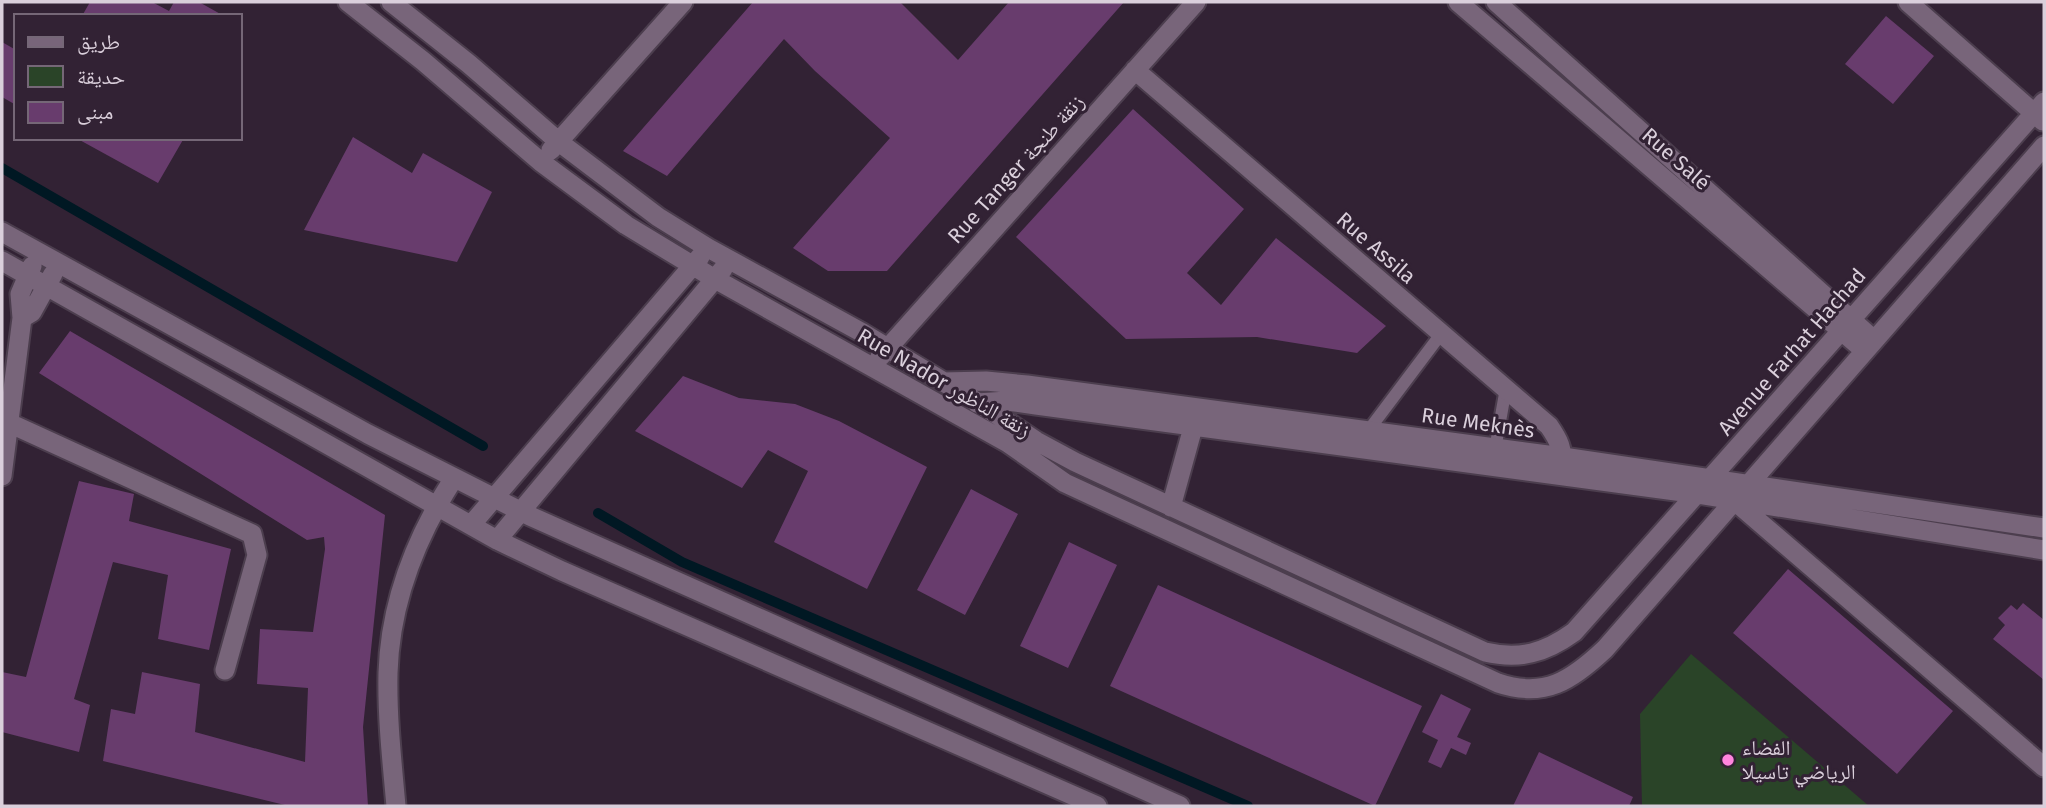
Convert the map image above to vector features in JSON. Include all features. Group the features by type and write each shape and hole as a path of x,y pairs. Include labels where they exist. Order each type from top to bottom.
{"street":[{"name":"Rue Nador زنقة الناظور","path":"348,2 423,61 541,162 626,225 692,266 1008,443 1065,483 1498,683 1524,689 1552,686 1565,681 1587,666 1735,501"},
{"name":"Rue Nador زنقة الناظور","path":"391,2 469,64 559,142 658,217 708,248 888,348 1036,441 1075,462 1485,652 1504,657 1524,656 1543,651 1574,632"},
{"path":"541,162 683,2"},
{"name":"Rue Tanger زنقة طنجة","path":"872,367 1196,2"},
{"name":"Rue Salé","path":"1458,2 1870,346"},
{"name":"Rue Salé","path":"1496,2 1846,325"},
{"path":"1908,2 2041,112"},
{"name":"Rue Assila","path":"1135,70 1549,426 1559,440 1562,466"},
{"name":"Avenue Farhat Hachad","path":"1574,632 1846,325 2041,112"},
{"path":"2044,145 1735,501 2044,767"},
{"path":"2,232 368,434 521,512 1180,806"},
{"path":"471,525 708,248"},
{"path":"2,476 22,318 20,294 27,275 40,254"},
{"path":"497,540 731,260"},
{"path":"2,261 497,540 1097,806"},
{"path":"22,318 32,312 58,263"},
{"name":"Rue Meknès","path":"904,385 986,382 1027,385 1196,417 1704,487 1748,485 2044,528"},
{"name":"Rue Meknès","path":"944,408 977,402 1007,401 1368,431 1494,457"},
{"path":"1171,507 1196,417"},
{"path":"9,423 252,534 257,555 225,670"},
{"path":"396,806 388,703 388,671 393,629 411,560 435,507 454,478"},
{"name":"Rue Meknès","path":"1704,487 1735,501 2044,550"}],"lane":[{"path":"1368,431 1441,334"},
{"path":"1494,457 1506,388"}],"green space":[{"name":"الفضاء الرياضي تاسيلا","path":"1691,654 1869,806 1642,806 1640,714"}],"building":[{"path":"90,2 152,2 169,11 174,2 199,2 220,14 83,14"},
{"path":"753,2 900,2 958,60 1009,2 1124,2 887,271 828,271 793,248 890,138 815,71 784,39 667,176 623,151"},
{"path":"1886,16 1934,56 1893,104 1845,64"},
{"path":"2,42 14,49 14,104 2,97"},
{"path":"1133,109 1244,209 1187,273 1221,305 1276,238 1386,326 1357,353 1257,337 1126,339 1016,237"},
{"path":"353,137 412,173 423,153 492,192 457,262 304,230"},
{"path":"80,140 183,140 158,183"},
{"path":"70,331 385,515 363,727 368,806 289,806 103,761 111,709 135,714 142,672 200,684 195,732 305,762 308,688 257,684 260,629 313,632 325,549 324,537 307,540 39,373"},
{"path":"683,376 739,398 795,404 839,421 927,467 867,589 774,542 808,471 768,450 742,488 635,431"},
{"path":"79,481 134,494 129,521 231,549 209,650 158,639 168,575 113,562 74,699 90,705 79,752 2,732 2,672 26,677"},
{"path":"971,489 1018,514 965,615 917,590"},
{"path":"1069,542 1117,565 1068,668 1020,646"},
{"path":"1788,569 1953,711 1897,774 1733,633"},
{"path":"1158,585 1422,706 1375,806 1110,686"},
{"path":"2023,603 2044,620 2044,680 1993,639 2005,625 1998,618 2011,605 2017,610"},
{"path":"1441,694 1471,709 1457,737 1471,743 1466,755 1451,748 1441,768 1428,762 1438,740 1422,732"},
{"path":"1539,752 1633,797 1629,806 1513,806"}],"waterway":[{"path":"2,168 483,446"},
{"path":"598,513 682,562 1248,806"}],"place":[{"name":"الفضاء الرياضي تاسيلا","path":"1728,760"}]}
